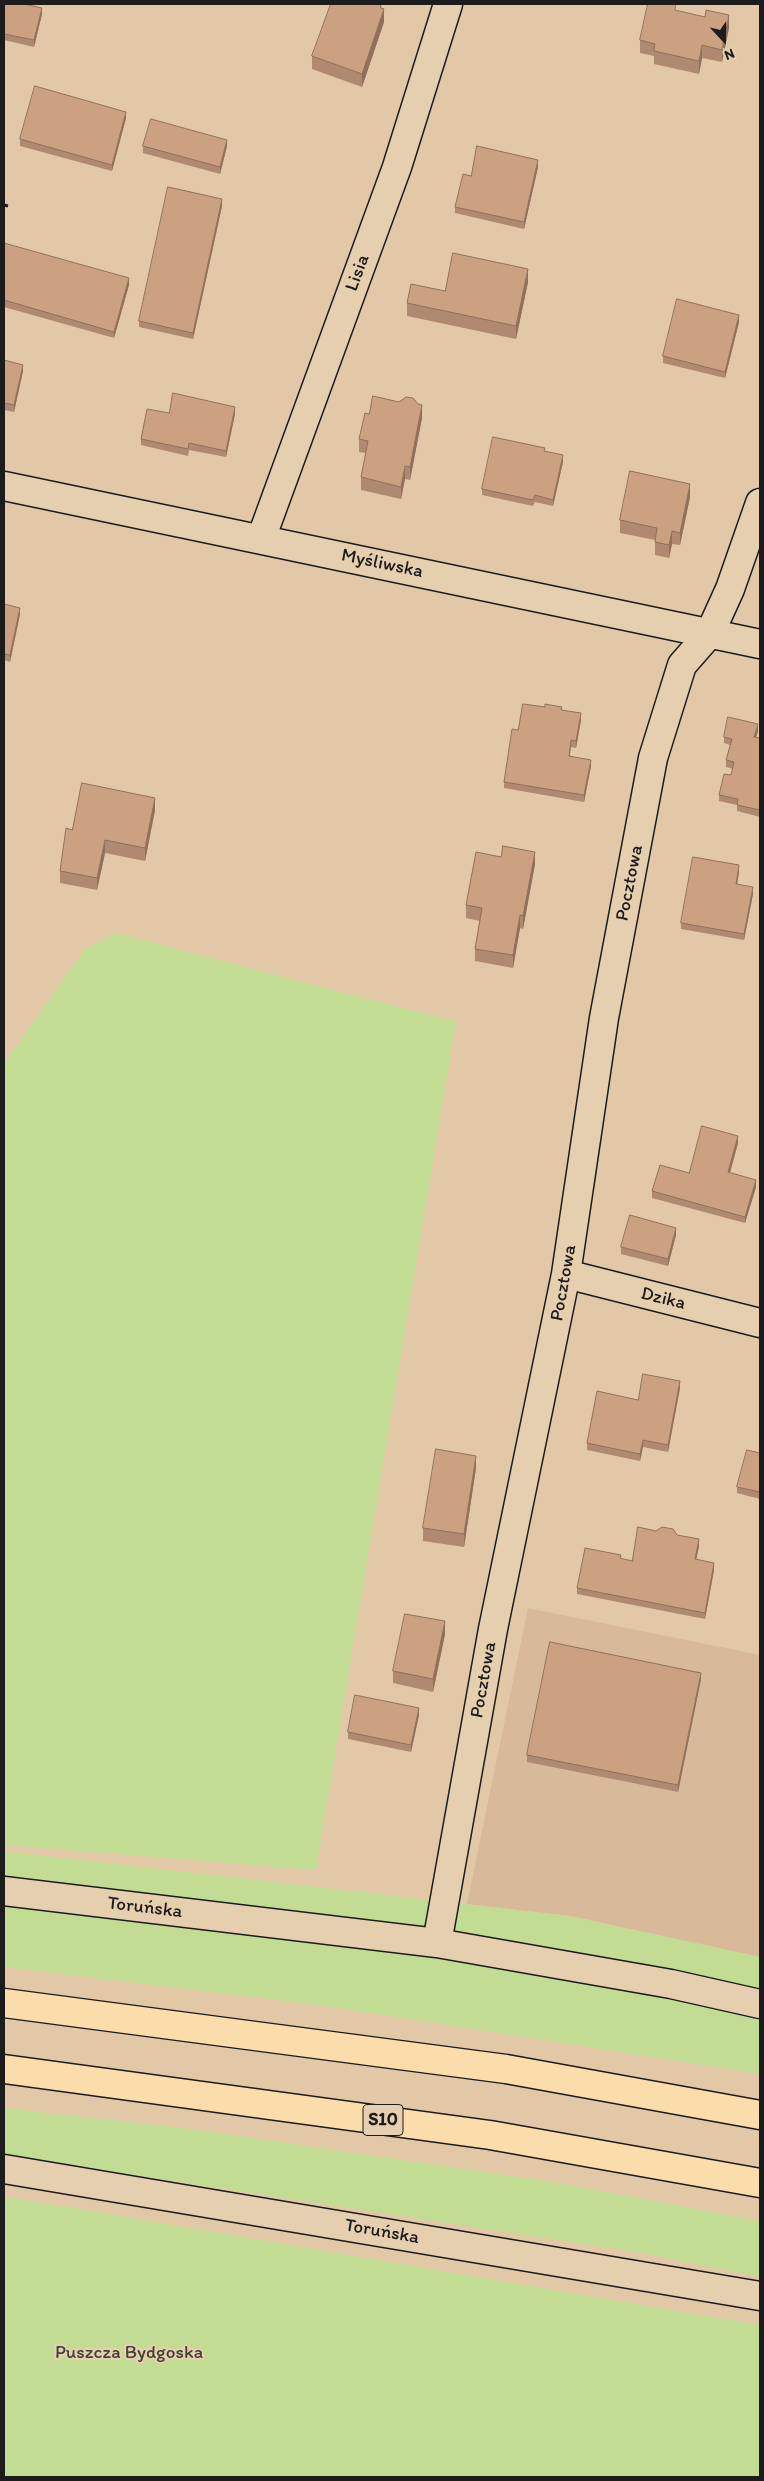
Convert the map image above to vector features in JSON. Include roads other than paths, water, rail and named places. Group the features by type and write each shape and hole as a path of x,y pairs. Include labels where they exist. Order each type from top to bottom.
{"highway":[{"path":"4,2003 506,2069 760,2114"},
{"name":"S10","path":"4,2069 490,2135 760,2183"}],"street":[{"name":"Lisia","path":"261,539 397,167 448,4"},
{"name":"Myśliwska","path":"4,486 760,644"},
{"name":"Pocztowa","path":"437,1943 493,1628 566,1274 604,1018 653,758 682,665 710,633 730,589 760,503"},
{"name":"Dzika","path":"566,1274 760,1323"},
{"name":"Toruńska","path":"4,1892 437,1943 671,1984 760,2004"},
{"name":"Toruńska","path":"4,2169 760,2296"}],"park label":[{"name":"Puszcza Bydgoska","path":"129,2353"}]}
